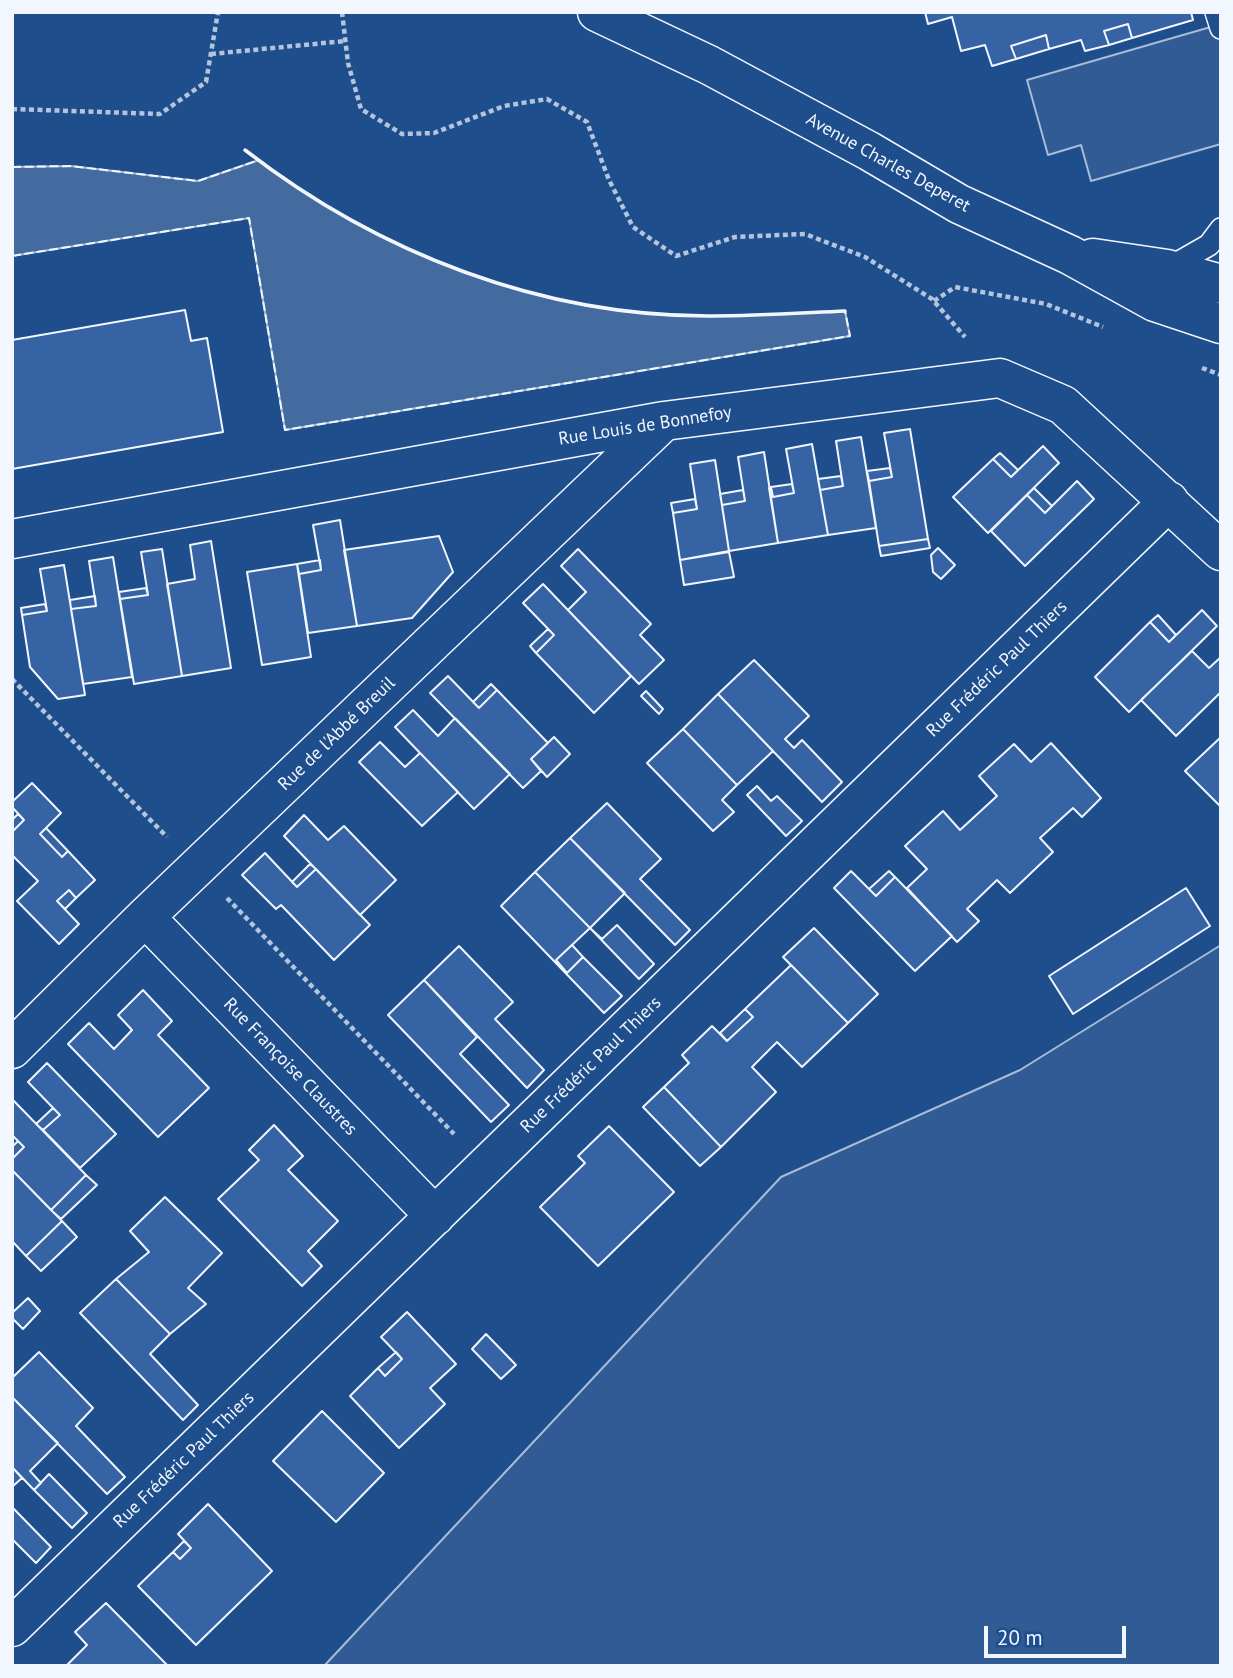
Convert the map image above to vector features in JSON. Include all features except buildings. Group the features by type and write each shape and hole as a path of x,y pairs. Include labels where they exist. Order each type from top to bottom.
{"street":[{"name":"Avenue Charles Deperet","path":"597,12 709,65 869,151 959,204 1070,255 1155,302 1221,324"},
{"name":"Avenue Charles Deperet","path":"652,12 709,65"},
{"name":"Avenue Charles Deperet","path":"1070,255 1167,269 1221,284"},
{"name":"Rue Louis de Bonnefoy","path":"12,539 664,421 1000,378"},
{"path":"1000,378 1063,405 1221,551"},
{"name":"Rue de l'Abbé Breuil","path":"12,1049 145,917 664,421"},
{"name":"Rue Frédéric Paul Thiers","path":"12,1627 1169,501"},
{"name":"Rue Françoise Claustres","path":"145,917 435,1216"}],"lane":[{"path":"1216,12 1221,28"},
{"path":"1167,269 1209,245 1221,229"}],"path":[{"path":"12,108 160,114 206,82 218,12"},
{"path":"342,12 345,41 361,108 402,134 434,133 504,106 547,99 587,122 610,180 633,227 676,256 735,237 805,234 865,257 934,301 1000,378"},
{"path":"211,54 345,41"},
{"path":"934,301 955,287 1046,304 1108,329"},
{"path":"1196,365 1221,375"},
{"path":"12,679 486,1167"}],"shaded area":[{"path":"1221,24 1221,144 1091,181 1081,145 1048,155 1027,80"},
{"path":"259,160 309,195 361,226 416,253 473,276 531,293 591,306 652,314 730,316 845,311 850,336 285,430 249,218 12,256 12,167 71,166 198,181"},
{"path":"1221,945 1221,1666 324,1666 781,1177 1020,1070"}],"fence":[{"path":"12,167 71,166 198,181 259,160"},
{"path":"12,256 249,218 285,430 850,336 845,311"}],"wall":[{"path":"245,150 296,187 350,220 406,248 465,272 525,291 586,305 649,313 729,316 845,311"}]}
